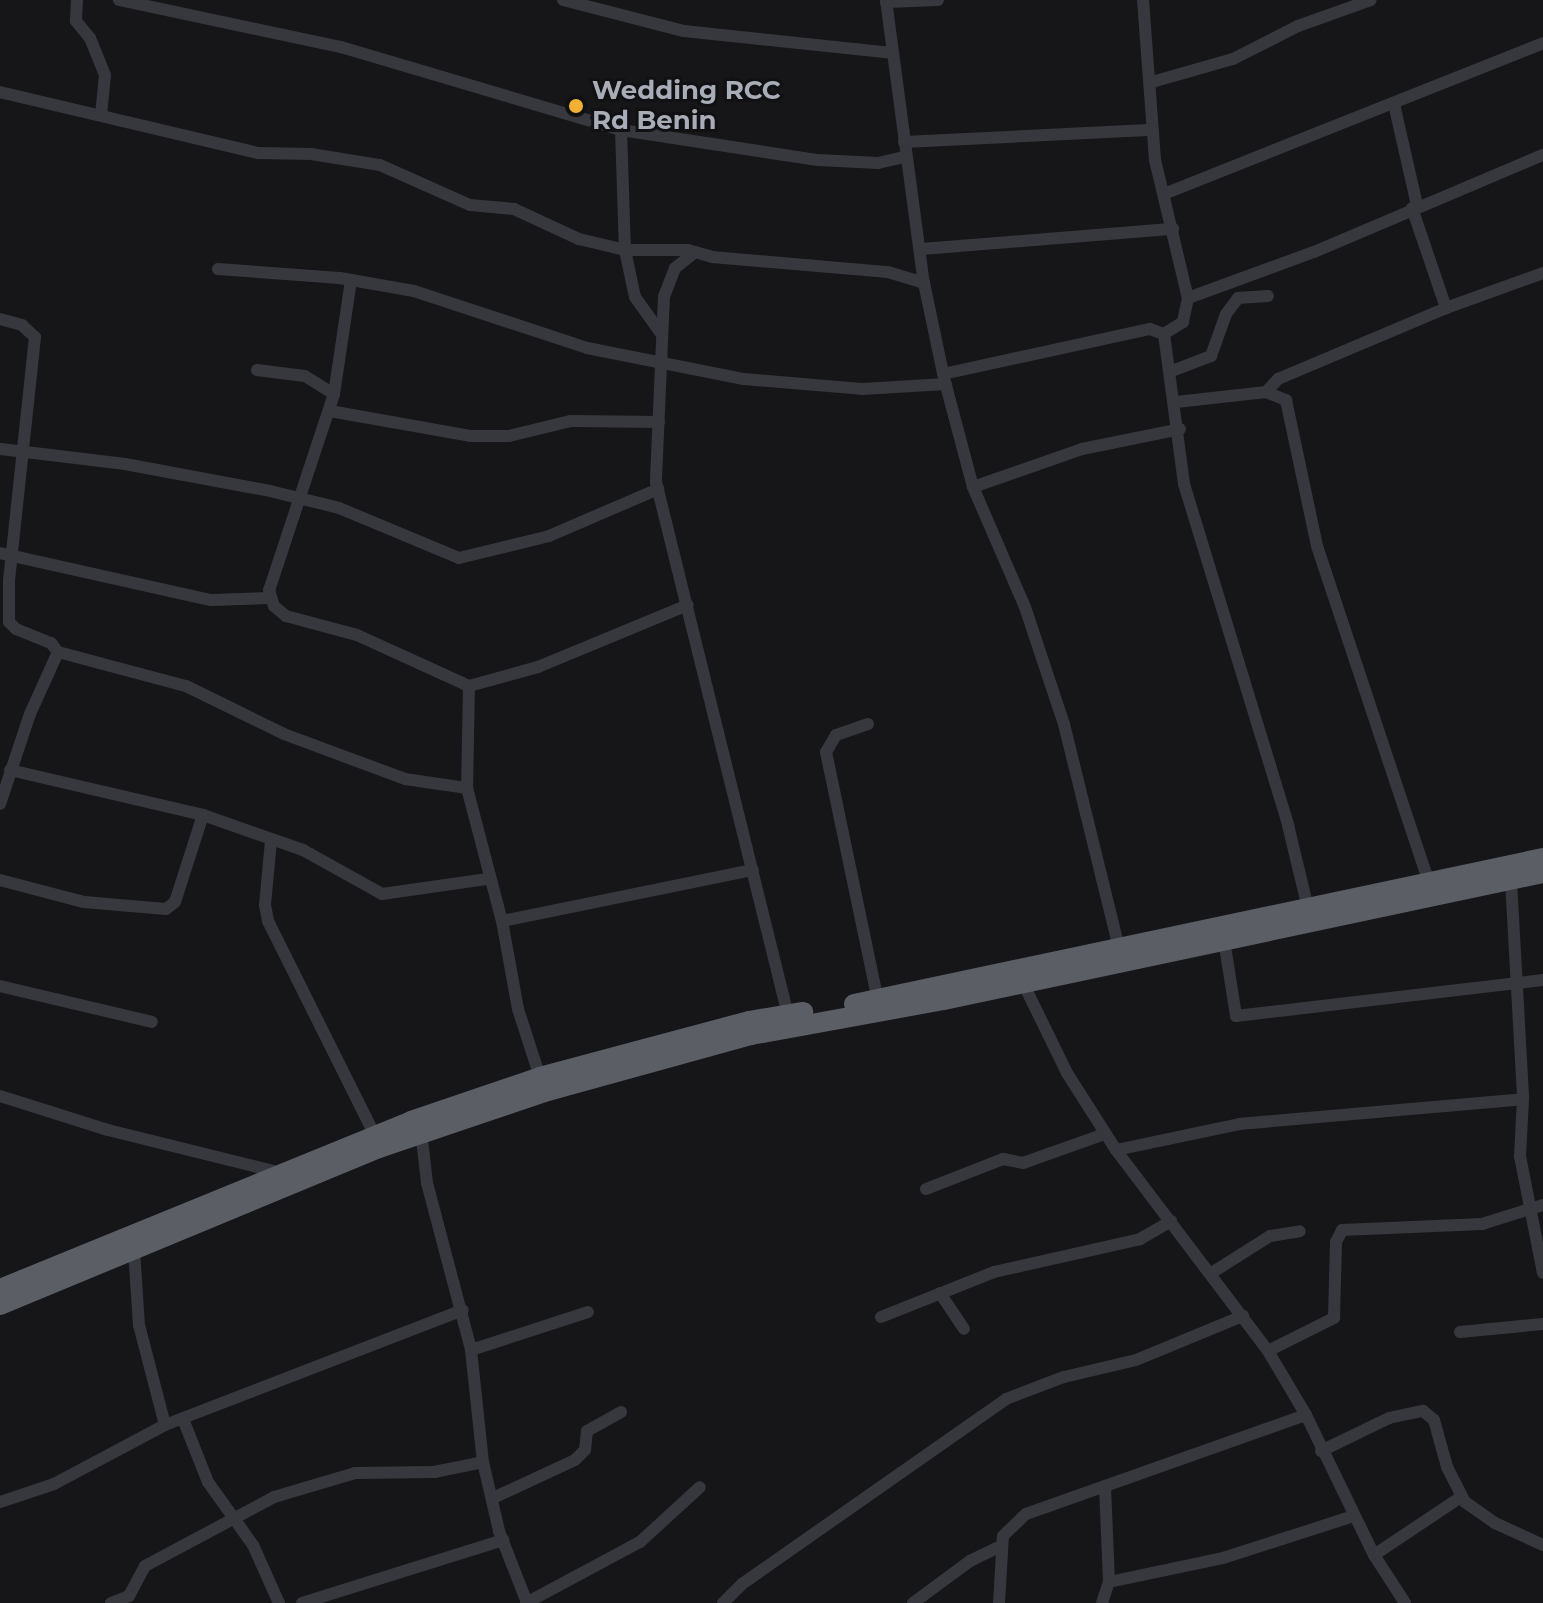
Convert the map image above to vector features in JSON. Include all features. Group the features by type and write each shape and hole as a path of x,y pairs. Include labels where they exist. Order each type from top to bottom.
{"highway":[{"path":"0,1289 285,1174 374,1134 540,1077 788,1015 878,1000 1543,858"},
{"path":"0,1305 421,1131 751,1035 1023,983 1543,873"}],"street":[{"path":"77,0 76,21 90,38 105,75 101,115"},
{"path":"119,0 341,47 621,130 818,160 878,163 905,157"},
{"path":"563,0 684,31 892,53"},
{"path":"938,0 886,1 905,157 922,249 924,283 973,487 1025,607 1064,724 1119,948"},
{"path":"1143,0 1152,82 1153,130 1188,298 1183,322 1164,334"},
{"path":"1152,82 1233,59 1298,26 1371,0"},
{"path":"1164,194 1543,43"},
{"path":"0,92 259,153 311,154 380,165 470,205 514,209 579,239 625,250 695,252 888,272 924,283"},
{"path":"1394,104 1414,206 1446,308"},
{"path":"621,130 625,250 635,297 660,332"},
{"path":"904,142 1153,130"},
{"path":"1188,298 1314,252 1414,206 1543,155"},
{"path":"922,249 1173,229"},
{"path":"695,252 669,278 660,332 663,365 658,489 788,1015"},
{"path":"218,269 351,280 414,291 506,324 663,365 862,389 945,379 1150,329 1164,334"},
{"path":"1266,392 1278,379 1446,308 1543,273"},
{"path":"269,598 297,499 330,411 351,280"},
{"path":"1172,371 1211,356 1226,314 1238,298 1268,296"},
{"path":"0,319 22,325 35,337 14,554 4,622 26,635 51,643 58,652 186,686 284,734 405,779 467,788"},
{"path":"1164,334 1180,429 1182,474 1192,517 1288,825 1308,908"},
{"path":"257,370 305,376 334,394"},
{"path":"1176,402 1266,392 1286,400 1317,546 1429,882"},
{"path":"330,411 470,436 509,436 571,421 659,422"},
{"path":"973,487 1082,449 1180,429"},
{"path":"1,448 125,464 339,508 445,554 470,558 549,536 658,489"},
{"path":"1,448 20,470"},
{"path":"0,553 211,600 269,598 286,616 347,631 469,686 538,667 688,605"},
{"path":"0,804 7,765 58,652"},
{"path":"469,686 467,788 488,879 502,921 518,1009 540,1077"},
{"path":"868,724 836,735 826,752 878,1000"},
{"path":"7,765 203,815 303,850 386,895 488,879"},
{"path":"0,880 69,899 166,909 175,902 203,815"},
{"path":"271,841 265,905 268,921 374,1134"},
{"path":"502,921 753,870"},
{"path":"1511,881 1523,1099 1520,1156 1536,1206 1543,1273"},
{"path":"1224,940 1236,1016 1543,980"},
{"path":"1023,983 1067,1073 1105,1134 1213,1272 1268,1351 1306,1415 1374,1555 1405,1603"},
{"path":"0,986 152,1022"},
{"path":"0,1096 108,1130 285,1174"},
{"path":"1116,1150 1239,1124 1523,1099"},
{"path":"421,1131 427,1183 463,1310 471,1350 483,1462 503,1540 526,1603 640,1542 700,1487"},
{"path":"926,1189 1003,1159 1023,1163 1105,1134"},
{"path":"1268,1351 1334,1318 1336,1242 1342,1230 1482,1224 1514,1217 1536,1206"},
{"path":"881,1317 994,1272 1140,1239 1171,1221"},
{"path":"1213,1272 1270,1236 1300,1231"},
{"path":"134,1250 139,1325 165,1425"},
{"path":"940,1293 964,1329"},
{"path":"0,1502 54,1484 165,1425 463,1310"},
{"path":"471,1350 588,1312"},
{"path":"723,1603 742,1584 1006,1399 1064,1377 1136,1360 1243,1316"},
{"path":"1460,1332 1543,1324"},
{"path":"1321,1451 1389,1418 1423,1411 1434,1420 1461,1497 1485,1517 1543,1545"},
{"path":"493,1498 575,1460 585,1450 587,1431 621,1412"},
{"path":"999,1603 1001,1546 1007,1530 1026,1514 1306,1415"},
{"path":"183,1419 208,1482 235,1520 279,1603"},
{"path":"111,1603 129,1596 145,1566 274,1497 355,1473 434,1472 483,1462"},
{"path":"1102,1603 1109,1582 1105,1486"},
{"path":"1374,1555 1461,1497"},
{"path":"1109,1582 1223,1558 1354,1516"},
{"path":"302,1603 503,1540"},
{"path":"913,1603 970,1561 1001,1546"}],"place":[{"name":"Wedding RCC Rd Benin","path":"576,106"}]}
